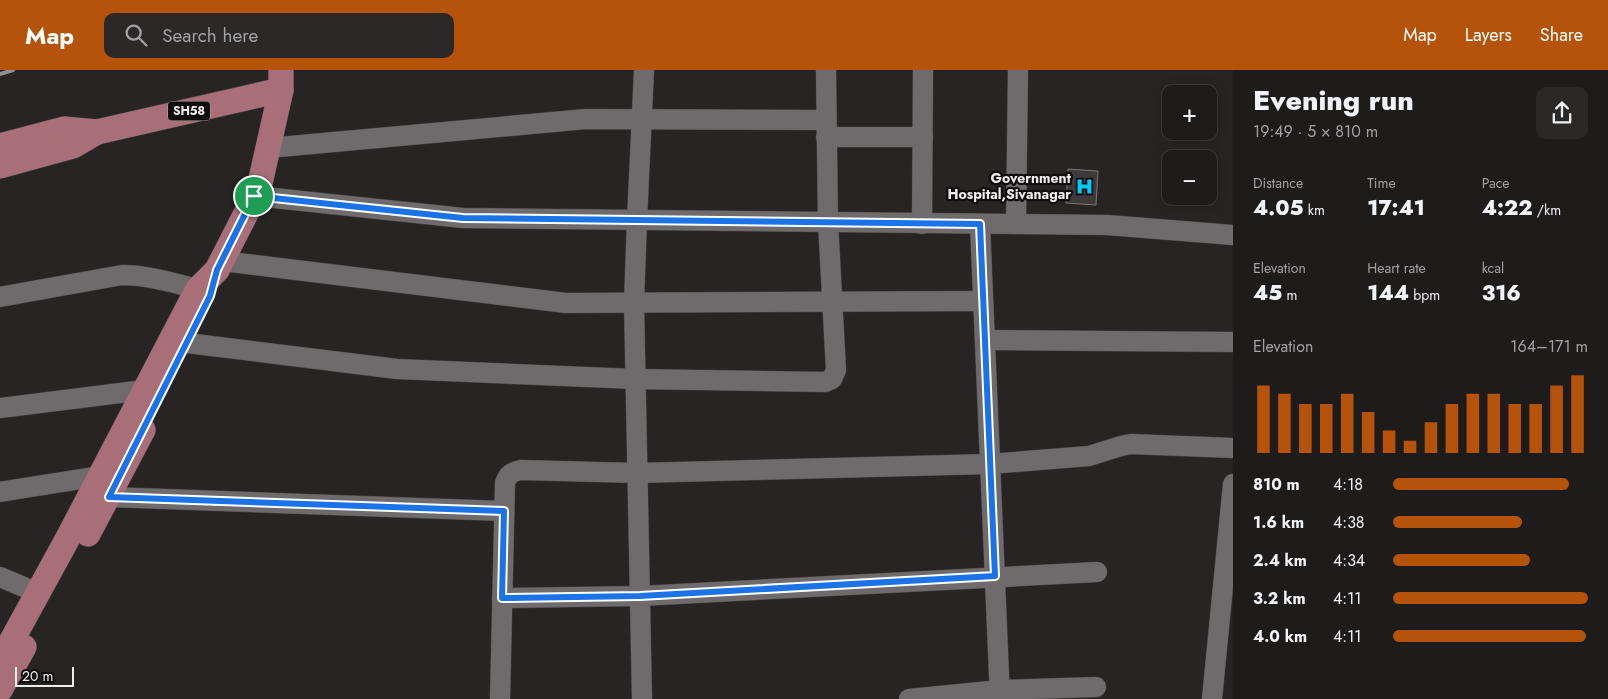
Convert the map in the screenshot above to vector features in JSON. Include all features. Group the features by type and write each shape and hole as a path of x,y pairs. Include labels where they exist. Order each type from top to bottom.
{"main road":[{"name":"SH58","path":"0,166 73,146 97,132 284,75"},
{"path":"0,662 38,593 104,486 187,342 210,296 219,265 259,188 284,75"},
{"name":"SH58","path":"0,146 64,129 97,132"},
{"path":"0,690 104,486 144,390 198,289 219,265"}],"street":[{"path":"642,699 634,303 636,220 644,70"},
{"path":"187,342 397,369 635,379 825,382 832,379 836,370 828,222 826,70"},
{"path":"922,224 923,70"},
{"path":"1016,224 1018,70"},
{"path":"268,148 586,119 642,119 826,129 922,137"},
{"path":"254,196 463,218 1127,226 1233,235"},
{"path":"980,224 1000,694"},
{"path":"219,265 553,302 983,302"},
{"path":"0,296 129,275 152,277 198,289"},
{"path":"985,340 1233,342"},
{"path":"0,408 144,390"},
{"path":"500,699 505,483 507,476 513,472 521,470 637,473 990,464 1089,456 1130,444 1233,448"},
{"path":"1212,699 1233,484"},
{"path":"0,492 104,486 504,511"},
{"path":"502,598 640,596 1097,572"},
{"path":"0,577 38,593"},
{"path":"909,699 1096,687"}],"building":[{"path":"1068,169 1098,171 1096,205 1066,203"}],"railway":[{"path":"0,74 13,70"}],"place":[{"name":"Government Hospital,Sivanagar","path":"1085,186"}],"route":[{"path":"254,196 463,218 980,224 995,576 640,596 502,598 504,511 109,497 210,296 217,270 254,196"}]}
